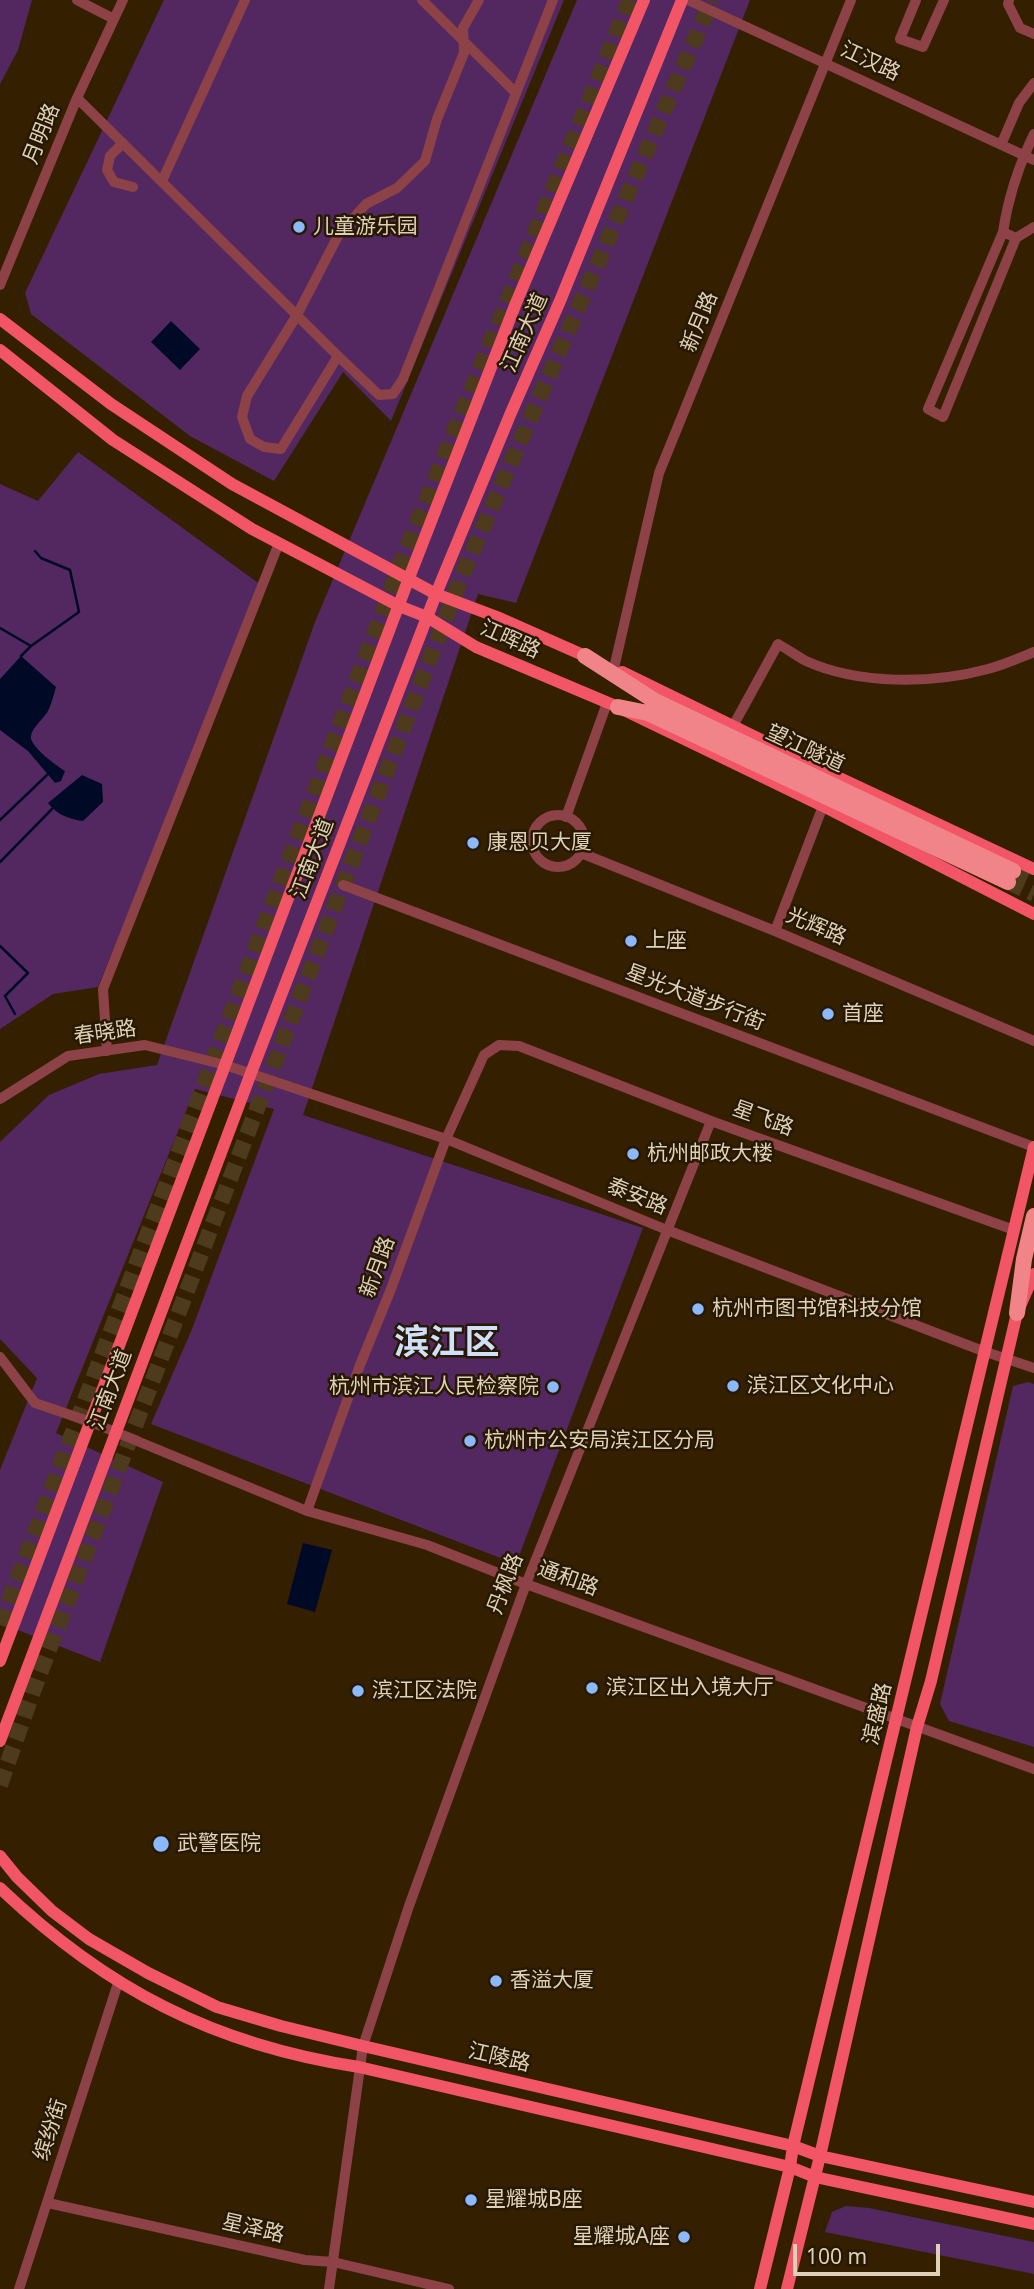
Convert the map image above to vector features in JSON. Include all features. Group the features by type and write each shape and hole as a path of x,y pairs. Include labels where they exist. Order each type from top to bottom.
{"highway":[{"name":"望江隧道","path":"585,656 656,701 1010,877 648,713 613,705"},
{"path":"1017,1313 1024,1259 1034,1216"}],"main road":[{"name":"江南大道","path":"0,1661 409,578 516,303 644,0"},
{"name":"江南大道","path":"0,1741 251,1073 436,594 560,301 682,0"},
{"name":"江晖路","path":"0,319 111,404 232,484 436,594 497,617 614,668 1034,869"},
{"name":"江晖路","path":"0,350 113,440 252,529 399,606 427,617 475,647 613,705 823,806 1034,914"},
{"name":"滨盛路","path":"760,2289 1034,1147"},
{"name":"滨盛路","path":"787,2289 820,2156 917,1727 931,1681 1017,1313 1034,1274"},
{"name":"江陵路","path":"0,1856 52,1910 89,1939 148,1973 217,2007 363,2046 793,2146 820,2156 1034,2202"},
{"name":"江陵路","path":"0,1888 36,1922 118,1983 186,2019 234,2038 317,2061 359,2067 790,2167 815,2177 1034,2224"}],"street":[{"path":"77,0 114,19"},
{"name":"月明路","path":"0,285 77,98 123,0"},
{"path":"162,181 244,0"},
{"path":"422,0 516,93"},
{"path":"338,356 281,449 264,447 250,439 242,417 247,396 297,314 339,234 366,204 397,188 425,161 437,120 464,53 463,28 479,0"},
{"path":"77,98 379,395 393,394 403,379 552,0"},
{"name":"江汉路","path":"688,0 1029,158"},
{"name":"新月路","path":"614,668 659,473 851,0"},
{"path":"916,0 900,39 922,47 944,0"},
{"path":"1009,0 1008,4 1020,28 1034,34"},
{"path":"1001,145 1019,103 1034,83"},
{"path":"1034,134 1029,158 1006,211 1003,232 928,409 943,417 1016,238 1034,227"},
{"path":"123,143 110,156 107,170 114,182 133,187"},
{"path":"1003,232 1016,238"},
{"path":"107,1051 103,989 279,543"},
{"path":"733,726 778,644 805,660 834,671 900,680 944,679 990,669 1034,652"},
{"path":"566,817 613,705"},
{"path":"775,931 823,806"},
{"path":"551,816 566,817 580,827 584,844 581,853 568,865 559,867 543,862 532,848 533,831 537,824 551,816"},
{"name":"光辉路","path":"581,853 775,931 1034,1041"},
{"name":"星光大道步行街","path":"343,886 1034,1147"},
{"name":"春晓路","path":"0,1099 68,1056 145,1045 225,1065"},
{"name":"新月路","path":"307,1511 446,1139 484,1055 499,1045"},
{"name":"星飞路","path":"499,1045 519,1046 711,1121 1014,1230"},
{"name":"泰安路","path":"225,1065 446,1139 667,1230 1034,1368"},
{"name":"丹枫路","path":"333,2262 363,2046 409,1906 526,1584 711,1121"},
{"path":"0,1357 35,1403 91,1422"},
{"name":"通和路","path":"91,1422 307,1511 427,1545 526,1584 1034,1769"},
{"name":"缤纷街","path":"19,2289 118,1983"},
{"name":"星泽路","path":"48,2203 449,2289"},
{"path":"329,2289 333,2262"}],"shaded area":[{"path":"0,0 32,0 18,50 0,84"},
{"path":"164,0 564,0 391,421 343,372 274,481 190,436 31,314 25,293"},
{"path":"577,0 750,0 516,603 478,594 303,1115 643,1228 516,1564 151,1424 192,1329 274,1109 195,1089 56,1433 163,1482 100,1662 0,1623 0,1470 37,1378 0,1339 0,1142 49,1095 99,1074 157,1065 315,622"},
{"path":"78,452 261,585 98,987 53,994 0,1029 0,484 38,501"},
{"path":"1028,1382 1034,1384 1034,1747 949,1721 940,1704 1013,1386"},
{"path":"846,2206 869,2208 1034,2242 1034,2274 825,2232 832,2212"}],"water":[{"path":"171,321 200,349 180,370 151,342"},
{"path":"21,656 56,687 49,709 31,736 34,745 65,771 61,781 55,783 28,751 0,730 0,679"},
{"path":"82,775 102,784 103,802 83,821 64,816 48,803"},
{"path":"303,1543 332,1550 315,1612 287,1604"}],"waterway":[{"path":"31,646 79,612 70,570 41,558 35,551"},
{"path":"0,628 31,646 21,656"},
{"path":"0,820 47,775"},
{"path":"0,862 52,809"},
{"path":"0,946 28,973 5,996 15,1014"}],"tunnel":[{"path":"0,1625 404,555 630,0"},
{"path":"0,1785 32,1694 461,578 712,0"},
{"path":"1013,871 1034,881"},
{"path":"1008,882 1034,894"}],"place":[{"name":"儿童游乐园","path":"299,227"},
{"name":"康恩贝大厦","path":"473,843"},
{"name":"上座","path":"631,941"},
{"name":"首座","path":"828,1014"},
{"name":"杭州邮政大楼","path":"633,1154"},
{"name":"杭州市图书馆科技分馆","path":"698,1309"},
{"name":"滨江区文化中心","path":"733,1386"},
{"name":"杭州市滨江人民检察院","path":"553,1387"},
{"name":"杭州市公安局滨江区分局","path":"470,1441"},
{"name":"滨江区出入境大厅","path":"592,1688"},
{"name":"滨江区法院","path":"358,1691"},
{"name":"武警医院","path":"161,1844"},
{"name":"香溢大厦","path":"496,1981"},
{"name":"星耀城B座","path":"471,2200"},
{"name":"星耀城A座","path":"684,2237"}],"district":[{"name":"滨江区","path":"447,1344"}]}
